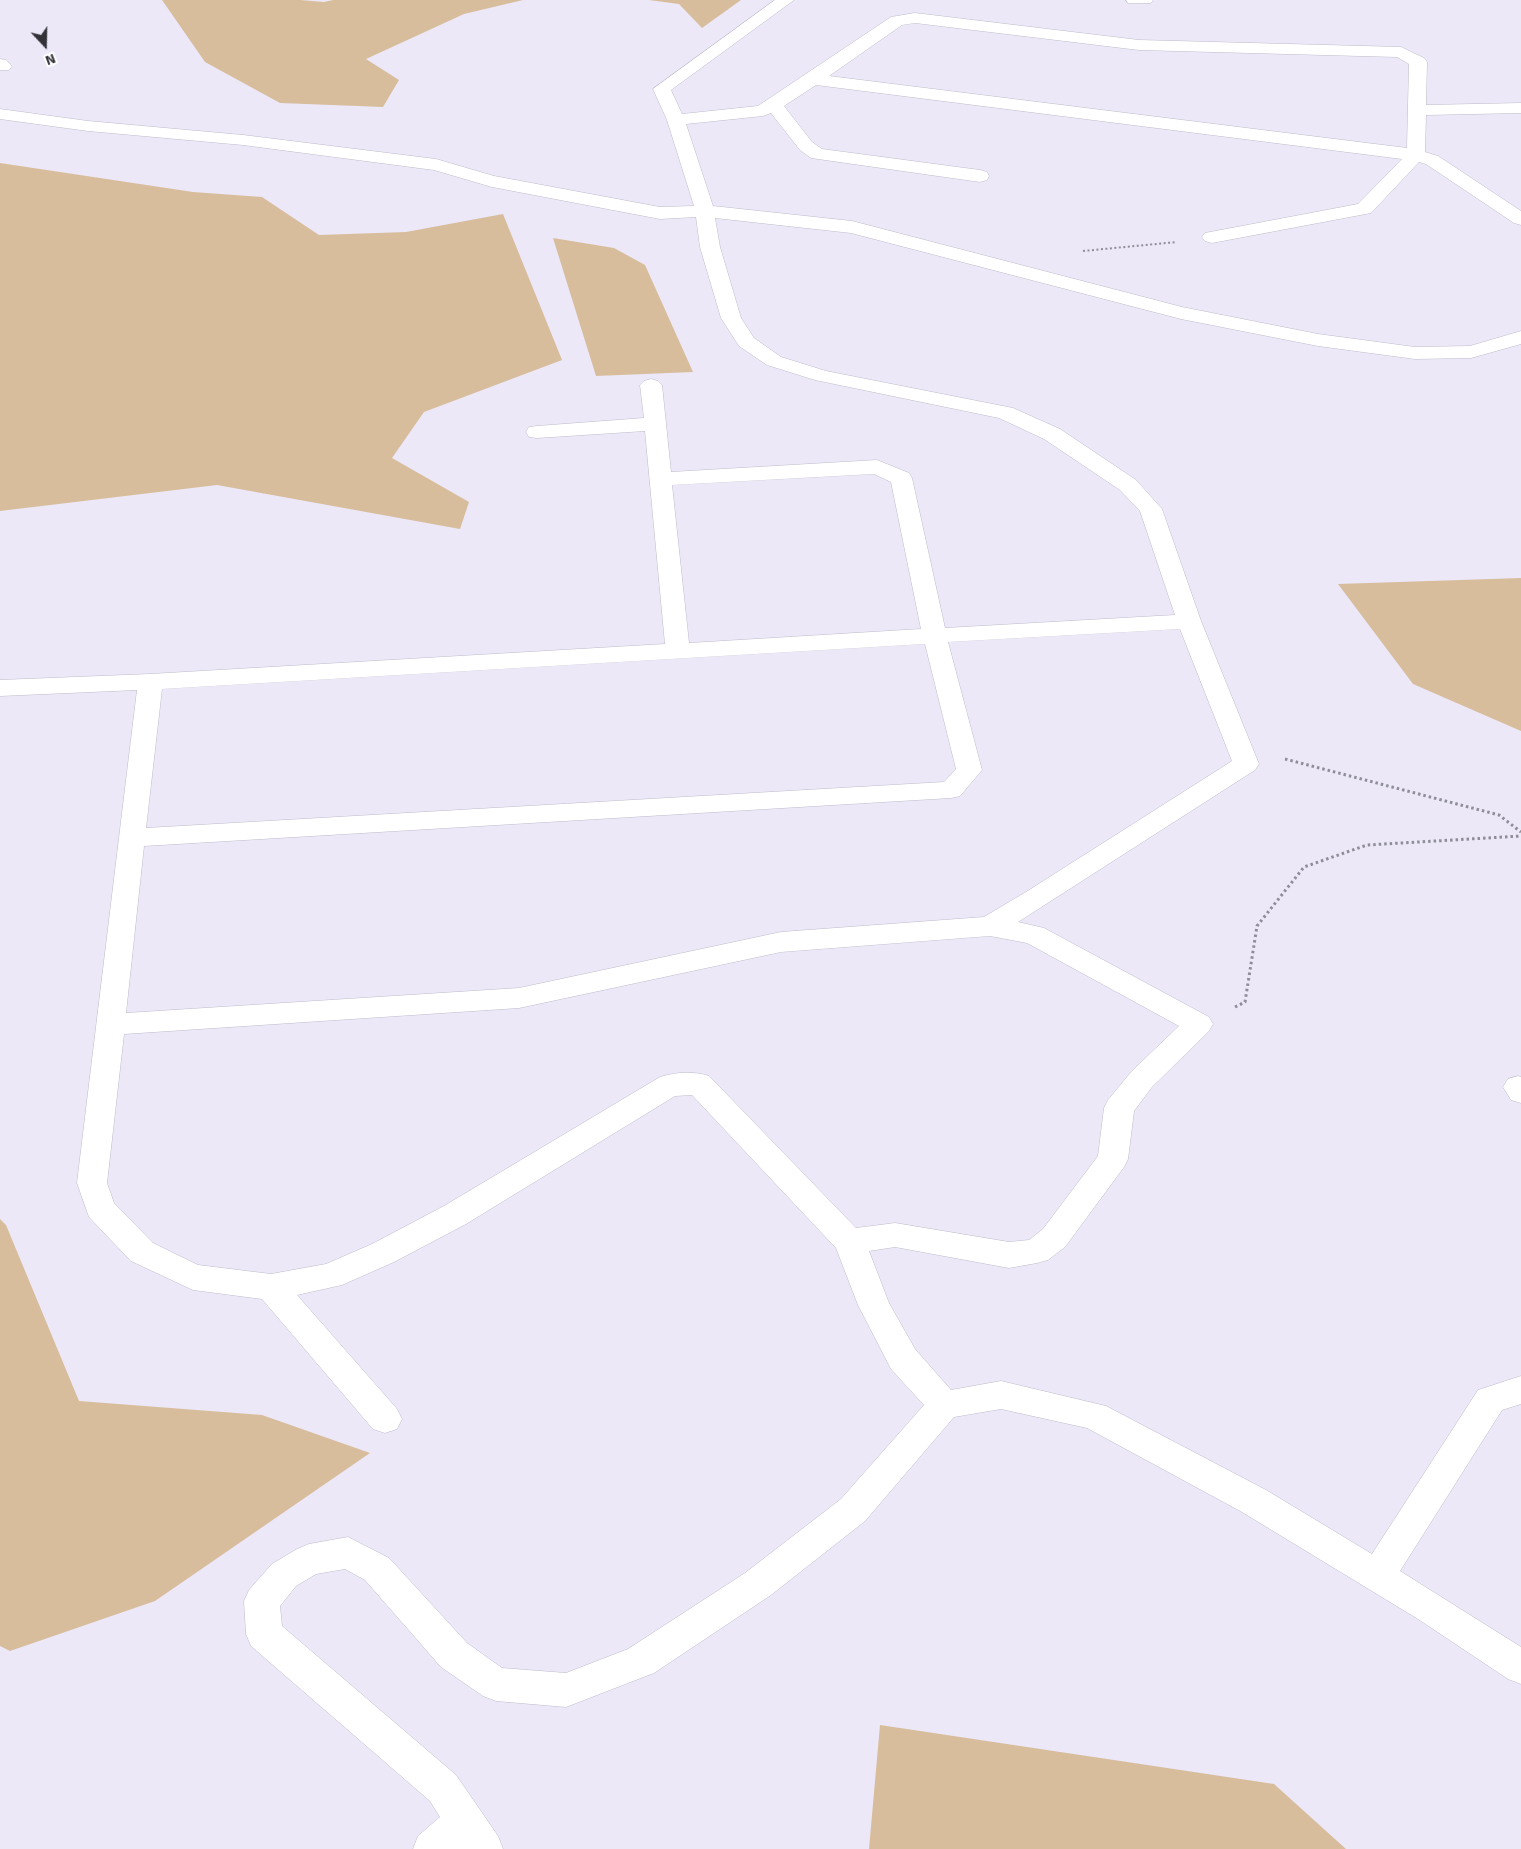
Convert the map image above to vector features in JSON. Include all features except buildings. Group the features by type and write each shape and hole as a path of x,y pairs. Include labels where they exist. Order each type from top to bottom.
{"street":[{"path":"786,0 662,89 676,120 705,211 710,247 731,318 746,342 774,360 822,376 1005,413 1052,434 1128,486 1151,509 1189,622 1246,764 1036,899 990,926"},
{"path":"1134,0 1145,0"},
{"path":"676,120 763,111 897,21 915,18 1139,45 1401,52 1418,62 1416,155 1364,209 1212,237"},
{"path":"813,79 1416,155 1432,160 1521,219"},
{"path":"774,105 806,146 817,154 980,176"},
{"path":"1417,110 1521,108"},
{"path":"0,114 88,126 243,140 436,165 492,181 660,213 705,211 852,227 1181,313 1318,340 1415,353 1471,352 1521,337"},
{"path":"651,385 678,651"},
{"path":"537,432 655,424"},
{"path":"132,838 951,790 969,770 935,637 901,478 877,467 660,479"},
{"path":"0,688 150,682 1189,622"},
{"path":"150,682 92,1183 100,1208 142,1252 193,1277 271,1286 331,1276 383,1253 455,1216 670,1084 699,1084 849,1241 874,1305 903,1359 944,1405"},
{"path":"111,1024 518,998 781,942 990,926 1034,935 1199,1024 1142,1079 1119,1108 1113,1158 1054,1238 1037,1251 1009,1255 896,1235 849,1241"},
{"path":"271,1286 385,1418"},
{"path":"1377,1576 1490,1400 1521,1390"},
{"path":"432,1849 475,1835 444,1788 264,1634 262,1601 284,1575 309,1560 348,1553 377,1569 454,1655 496,1684 566,1690 641,1660 758,1584 853,1510 944,1405 1001,1395 1094,1416 1254,1501 1431,1608 1521,1667"}],"path":[{"path":"1240,747 1499,815 1521,834"},
{"path":"1199,1024 1245,1002 1257,926 1304,867 1367,845 1521,834"}],"shaded area":[{"path":"162,0 300,0 324,2 333,0 523,0 464,14 366,59 399,80 383,107 280,103 205,62"},
{"path":"649,0 741,0 702,28 679,4"},
{"path":"0,163 193,192 262,197 319,235 406,232 503,214 562,360 424,412 392,458 469,502 460,529 217,485 0,511"},
{"path":"553,238 614,248 645,265 693,372 596,376"},
{"path":"1521,578 1521,731 1413,684 1338,584"},
{"path":"0,1219 6,1225 79,1401 262,1415 370,1453 155,1601 10,1651 0,1646"},
{"path":"880,1725 1274,1784 1346,1849 869,1849"}]}
